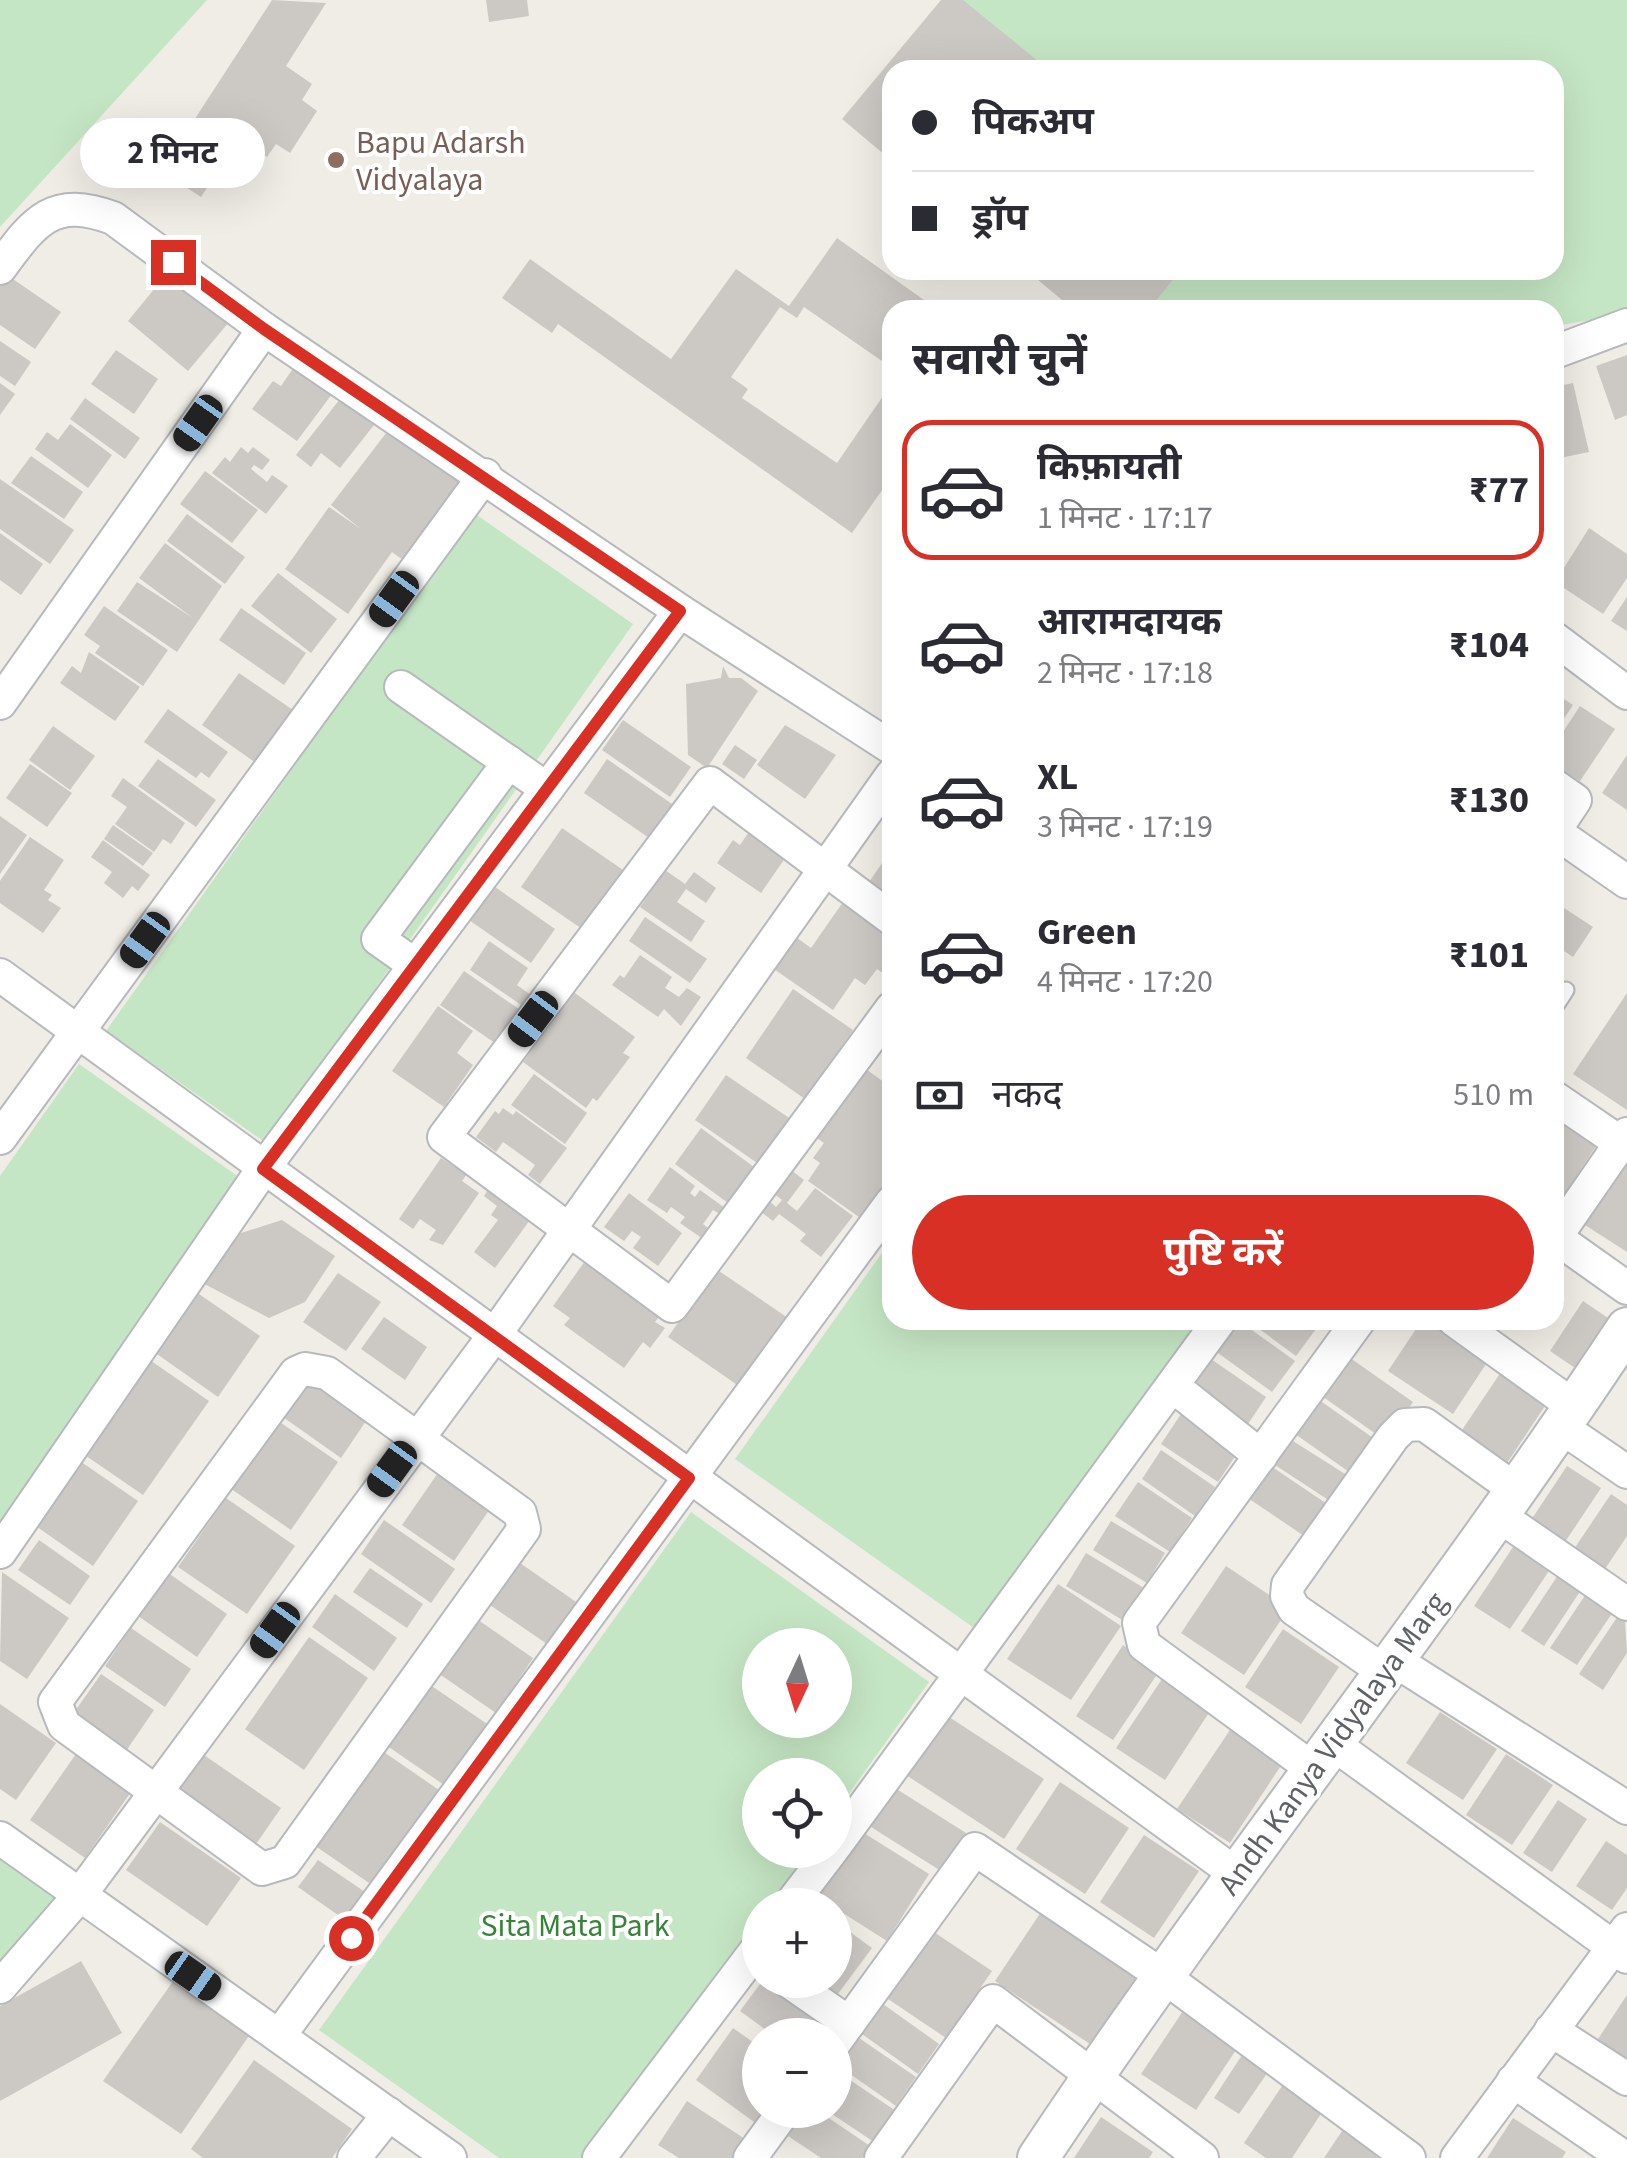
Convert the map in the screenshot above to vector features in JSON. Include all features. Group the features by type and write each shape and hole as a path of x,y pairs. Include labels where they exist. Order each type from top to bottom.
{"street":[{"path":"0,268 43,216 69,208 90,209 112,218 264,329 485,475 680,611 882,742"},
{"path":"1564,348 1627,324"},
{"path":"0,703 264,329"},
{"path":"0,1138 485,475"},
{"path":"0,1552 263,1169 680,611"},
{"path":"1564,646 1627,692"},
{"path":"401,687 546,789"},
{"path":"415,966 378,939 508,762"},
{"path":"882,913 710,782 444,1137 672,1306 882,1022"},
{"path":"0,1987 79,1896 493,1336 882,789"},
{"path":"1564,792 1575,800 1564,817"},
{"path":"1564,837 1627,882"},
{"path":"444,850 480,878"},
{"path":"0,976 1235,1873"},
{"path":"1564,1103 1624,1138 1564,1224"},
{"path":"279,2036 882,1216"},
{"path":"1564,1243 1627,1288"},
{"name":"Andh Kanya Vidyalaya Marg","path":"1038,2158 1235,1873 1390,1666 1627,1328"},
{"path":"852,1824 1213,1330"},
{"path":"1352,1330 1139,1623 1138,1634 1144,1645 1622,1945 1551,2030 1457,2158"},
{"path":"1466,1330 1627,1472"},
{"path":"296,1372 327,1373 520,1513 525,1524 522,1538 278,1867 262,1869 157,1790 64,1725 55,1712 59,1692 296,1372"},
{"path":"1174,1387 1261,1456"},
{"path":"1627,1604 1507,1502 1424,1424 1405,1425 1393,1436 1288,1586 1287,1596 1294,1609 1627,1808"},
{"path":"0,1838 450,2158"},
{"path":"852,2018 975,1850 1163,1976 1409,2158"},
{"path":"803,1888 819,1868"},
{"path":"599,2158 742,1973"},
{"path":"806,1998 827,2018"},
{"path":"881,2158 993,2001 1091,2079 1202,2158"},
{"path":"1551,2030 1627,2080"},
{"path":"1513,2081 1625,2158"},
{"path":"354,2158 388,2114"},
{"path":"750,2158 772,2128"}],"green space":[{"path":"0,0 207,0 0,227"},
{"path":"958,0 1627,0 1627,314 1564,324 1564,300 1069,300 1062,280 1564,280 1564,60 980,60"},
{"path":"474,513 633,624 266,1143 106,1031"},
{"path":"79,1064 243,1180 0,1524 0,1176"},
{"path":"882,1253 882,1330 1202,1330 984,1635 735,1459"},
{"name":"Sita Mata Park","path":"691,1512 929,1682 852,1789 852,1758 742,1758 742,1868 795,1868 781,1888 742,1888 742,1942 587,2158 499,2158 319,2030"},
{"path":"0,1838 69,1888 0,1962"}],"building":[{"path":"272,0 326,3 286,66 312,84 302,100 317,111 290,153 276,144 267,157 239,139 201,197 161,171"},
{"path":"486,0 527,0 529,16 489,22"},
{"path":"941,0 963,0 1037,60 891,60"},
{"path":"882,71 882,153 842,119"},
{"path":"837,238 882,270 882,280 896,280 924,300 882,300 882,361 804,307 797,318 780,307 731,377 748,389 742,398 837,463 882,398 882,490 852,533 558,324 552,333 502,298 530,259 671,359 736,269 789,306"},
{"path":"173,266 234,316 188,371 128,321"},
{"path":"7,275 61,312 35,349 0,325 0,285"},
{"path":"1038,280 1173,280 1156,300 1062,300"},
{"path":"0,341 31,362 15,386 0,376"},
{"path":"116,350 158,379 134,414 91,384"},
{"path":"1627,355 1627,415 1615,420 1596,366"},
{"path":"294,367 332,394 297,441 252,409 273,381 281,386"},
{"path":"0,383 15,394 0,415"},
{"path":"1573,383 1589,452 1564,457 1564,385"},
{"path":"85,398 140,438 125,459 70,419"},
{"path":"340,399 374,425 340,468 321,453 311,467 296,455"},
{"path":"70,424 112,455 88,488 35,449 47,432 58,440"},
{"path":"393,424 469,482 407,563 392,552 348,614 285,569 329,507 361,529 331,505"},
{"path":"241,447 248,453 253,447 270,460 262,470 254,465 251,469 267,482 272,475 288,486 266,514 212,473 225,457 230,462"},
{"path":"31,456 83,492 64,519 11,483"},
{"path":"205,471 258,510 232,543 180,504"},
{"path":"0,479 74,530 50,564 0,529"},
{"path":"187,514 245,557 225,584 167,541"},
{"path":"1589,528 1627,554 1627,578 1603,614 1564,588 1564,568"},
{"path":"0,533 43,564 21,595 0,580"},
{"path":"165,543 222,586 177,652 117,611 137,582 193,618 139,578"},
{"path":"278,573 337,619 311,653 251,606"},
{"path":"1627,597 1627,631 1611,621"},
{"path":"104,606 168,650 143,686 95,653 100,646 84,635"},
{"path":"241,608 306,653 284,685 219,640"},
{"path":"89,652 140,687 115,721 60,683 72,666 81,673"},
{"path":"723,666 729,678 741,678 758,691 707,768 688,755 686,684 721,678"},
{"path":"239,673 293,710 256,763 202,725"},
{"path":"1564,699 1573,705 1564,718"},
{"path":"1580,706 1615,729 1580,781 1564,771 1564,730"},
{"path":"168,709 228,752 209,778 201,772 196,778 144,742"},
{"path":"623,720 691,767 670,797 602,750"},
{"path":"785,725 836,755 805,799 757,765"},
{"path":"53,726 95,756 70,790 29,760"},
{"path":"735,745 757,760 744,779 722,764"},
{"path":"1627,755 1627,810 1602,793"},
{"path":"158,759 216,800 196,827 138,786"},
{"path":"607,759 675,806 652,840 584,793"},
{"path":"30,764 72,793 47,827 6,798"},
{"path":"123,778 185,823 171,844 163,839 154,852 115,824 127,807 111,796"},
{"path":"0,816 27,835 0,874"},
{"path":"113,825 153,853 143,866 104,839"},
{"path":"562,828 626,872 585,931 521,887"},
{"path":"751,829 788,854 761,893 717,863 733,840 740,845"},
{"path":"30,837 64,860 44,890 52,895 48,900 61,908 43,933 0,903 0,881"},
{"path":"103,840 150,875 138,891 132,886 123,898 104,883 112,872 91,857"},
{"path":"882,863 882,895 867,885"},
{"path":"665,870 685,884 694,872 716,888 706,903 686,889 677,902 705,921 691,942 640,907"},
{"path":"488,882 555,929 531,963 463,916"},
{"path":"843,902 882,929 882,972 877,969 865,985 855,978 833,1010 771,967 793,935 811,948"},
{"path":"1564,908 1593,927 1573,957 1564,951"},
{"path":"645,917 707,959 690,983 629,941"},
{"path":"489,941 528,968 517,985 535,998 527,1009 470,970"},
{"path":"640,955 672,977 665,988 679,997 687,988 701,997 681,1026 664,1009 658,1017 612,985 620,975 624,978"},
{"path":"464,971 526,1014 502,1048 440,1005"},
{"path":"568,988 635,1037 623,1053 630,1057 597,1101 593,1098 586,1108 523,1062 562,1010 555,1005"},
{"path":"793,989 853,1030 805,1099 746,1058"},
{"path":"1627,993 1627,1110 1573,1074"},
{"path":"438,1006 473,1031 457,1053 473,1065 444,1107 392,1071"},
{"path":"863,1067 882,1081 882,1191 859,1217 808,1181 820,1163 813,1158 824,1143 811,1134"},
{"path":"534,1074 587,1113 565,1144 511,1105"},
{"path":"726,1075 795,1122 763,1167 695,1120"},
{"path":"503,1108 513,1115 516,1111 567,1148 540,1184 528,1175 535,1165 503,1142 496,1152 476,1137 495,1111 499,1114"},
{"path":"1564,1121 1598,1143 1564,1194"},
{"path":"701,1128 758,1170 732,1206 675,1164"},
{"path":"441,1158 456,1168 462,1161 472,1167 462,1181 479,1193 443,1245 429,1240 436,1230 420,1219 413,1229 399,1219"},
{"path":"1627,1162 1627,1252 1585,1225"},
{"path":"786,1166 804,1180 787,1203 797,1211 815,1188 853,1216 821,1257 800,1241 806,1234 779,1214 773,1221 760,1211 768,1200 776,1207 782,1200 768,1189"},
{"path":"670,1167 695,1186 690,1193 695,1197 700,1190 725,1208 720,1214 713,1210 703,1224 709,1229 703,1239 680,1223 685,1217 671,1207 667,1213 647,1200"},
{"path":"492,1183 535,1213 495,1268 474,1252 498,1220 491,1215 497,1206 484,1196"},
{"path":"629,1193 682,1233 658,1266 633,1248 641,1237 632,1231 624,1241 604,1227"},
{"path":"282,1220 335,1256 305,1302 269,1318 197,1280 219,1240"},
{"path":"585,1261 661,1314 655,1322 665,1328 650,1348 643,1342 624,1368 564,1325 570,1318 553,1306"},
{"path":"716,1269 794,1322 746,1391 668,1337"},
{"path":"338,1273 381,1302 346,1351 303,1322"},
{"path":"196,1292 260,1336 218,1397 154,1352"},
{"path":"1583,1301 1611,1320 1578,1370 1550,1351"},
{"path":"384,1317 427,1347 405,1380 361,1349"},
{"path":"1224,1330 1252,1330 1295,1361 1272,1392 1211,1348"},
{"path":"1261,1330 1315,1330 1296,1356"},
{"path":"1415,1330 1454,1330 1492,1355 1453,1414 1388,1371"},
{"path":"1343,1353 1413,1402 1386,1441 1316,1392"},
{"path":"144,1356 209,1401 143,1495 79,1451"},
{"path":"1208,1357 1266,1397 1248,1424 1189,1384"},
{"path":"1505,1366 1551,1397 1505,1466 1458,1436"},
{"path":"305,1379 366,1421 341,1458 280,1415"},
{"path":"1312,1395 1376,1440 1352,1474 1288,1429"},
{"path":"1185,1408 1242,1446 1218,1482 1161,1444"},
{"path":"271,1416 338,1462 291,1530 224,1484"},
{"path":"1285,1436 1353,1479 1336,1505 1269,1461"},
{"path":"1161,1450 1215,1487 1195,1516 1142,1479"},
{"path":"74,1457 138,1501 93,1566 30,1522"},
{"path":"1262,1460 1336,1510 1313,1542 1239,1492"},
{"path":"1567,1466 1601,1488 1563,1545 1529,1523"},
{"path":"440,1470 492,1506 454,1561 402,1525"},
{"path":"1138,1482 1192,1518 1170,1552 1115,1516"},
{"path":"1611,1494 1627,1505 1627,1536 1605,1569 1574,1549"},
{"path":"226,1498 295,1546 247,1614 178,1567"},
{"path":"384,1520 455,1569 431,1603 361,1554"},
{"path":"1111,1521 1165,1553 1147,1583 1093,1550"},
{"path":"39,1540 90,1576 70,1605 18,1570"},
{"path":"1517,1541 1553,1565 1510,1629 1474,1606"},
{"path":"1086,1553 1144,1588 1124,1621 1066,1586"},
{"path":"520,1563 579,1604 550,1646 490,1605"},
{"path":"1226,1566 1289,1608 1244,1675 1181,1633"},
{"path":"161,1568 227,1614 197,1657 131,1611"},
{"path":"370,1568 423,1604 407,1628 353,1592"},
{"path":"2,1572 69,1618 27,1679 0,1661"},
{"path":"1560,1572 1583,1587 1544,1646 1521,1631"},
{"path":"1058,1584 1121,1626 1071,1700 1007,1659"},
{"path":"1588,1591 1615,1609 1577,1665 1550,1648"},
{"path":"335,1594 397,1638 374,1671 312,1627"},
{"path":"1624,1607 1627,1653 1603,1690 1579,1674"},
{"path":"474,1617 533,1658 496,1713 435,1671"},
{"path":"131,1628 191,1669 165,1707 105,1666"},
{"path":"1283,1629 1339,1667 1301,1724 1245,1687"},
{"path":"309,1637 368,1678 304,1770 245,1729"},
{"path":"1123,1645 1160,1670 1113,1740 1076,1716"},
{"path":"101,1674 154,1710 126,1751 73,1714"},
{"path":"1164,1676 1212,1708 1165,1780 1116,1748"},
{"path":"426,1682 490,1726 447,1787 383,1743"},
{"path":"0,1704 56,1743 16,1800 0,1789"},
{"path":"1440,1712 1497,1749 1463,1800 1406,1763"},
{"path":"946,1715 1044,1779 1004,1839 906,1775"},
{"path":"1232,1727 1284,1761 1230,1843 1177,1809"},
{"path":"378,1748 439,1790 372,1885 311,1843"},
{"path":"78,1751 133,1789 85,1858 30,1820"},
{"path":"201,1753 281,1808 254,1847 174,1792"},
{"path":"1506,1754 1553,1785 1512,1845 1466,1815"},
{"path":"1060,1782 1129,1828 1085,1894 1016,1849"},
{"path":"895,1788 966,1833 941,1871 871,1827"},
{"path":"1558,1800 1587,1819 1552,1872 1523,1853"},
{"path":"160,1822 241,1878 207,1926 126,1870"},
{"path":"856,1828 929,1874 887,1941 852,1919 852,1888 817,1888 830,1868 852,1868 852,1834"},
{"path":"1144,1835 1199,1871 1154,1938 1100,1902"},
{"path":"1606,1841 1627,1855 1627,1888 1612,1910 1576,1886"},
{"path":"318,1860 368,1894 348,1922 298,1887"},
{"path":"1041,1912 1143,1979 1096,2048 995,1981"},
{"path":"931,1930 992,1971 946,2038 885,1997"},
{"path":"852,1933 872,1948 852,1975"},
{"path":"81,1961 122,2033 0,2101 0,2006"},
{"path":"176,1977 253,2030 181,2134 103,2081"},
{"path":"1627,1995 1627,2056 1624,2060 1596,2042"},
{"path":"750,1998 798,1998 825,2018 750,2018 740,2011"},
{"path":"1189,2002 1244,2038 1196,2110 1141,2074"},
{"path":"883,2004 939,2044 918,2074 862,2034"},
{"path":"733,2028 742,2034 742,2113 696,2080"},
{"path":"859,2038 916,2077 896,2106 852,2075 852,2049"},
{"path":"1242,2055 1268,2072 1239,2114 1214,2098"},
{"path":"254,2060 352,2129 332,2158 203,2158 191,2149"},
{"path":"1288,2077 1328,2103 1292,2158 1266,2158 1244,2143"},
{"path":"852,2081 899,2113 877,2144 852,2127"},
{"path":"687,2101 745,2139 732,2158 679,2158 658,2145"},
{"path":"1101,2117 1153,2152 1149,2158 1074,2158"},
{"path":"1513,2118 1566,2152 1562,2158 1487,2158"},
{"path":"1348,2122 1403,2158 1324,2158"},
{"path":"789,2128 844,2128 870,2146 862,2158 821,2158 785,2134"}],"place":[{"name":"Bapu Adarsh Vidyalaya","path":"336,160"}],"route":[{"path":"173,262 264,329 485,475 680,611 263,1169 689,1478 351,1938"}]}
